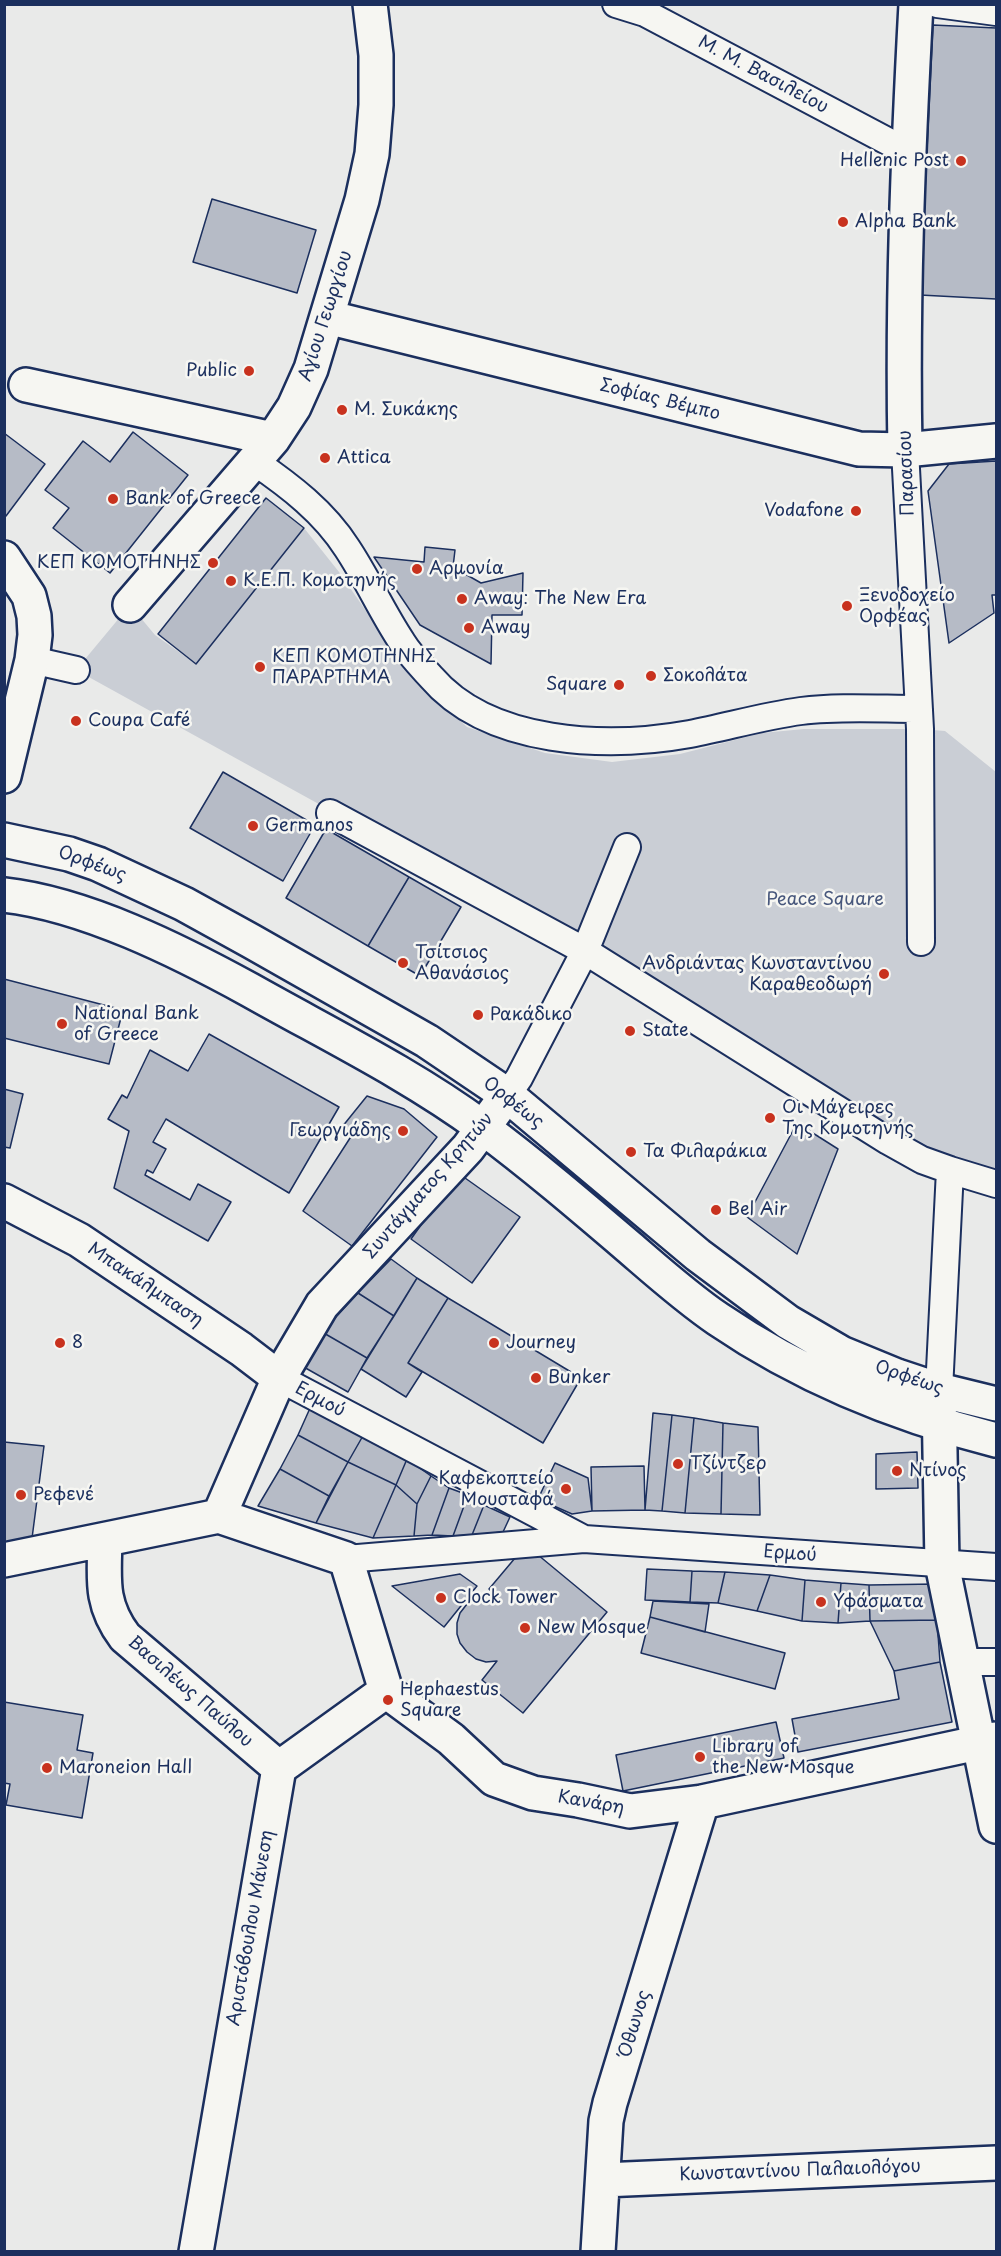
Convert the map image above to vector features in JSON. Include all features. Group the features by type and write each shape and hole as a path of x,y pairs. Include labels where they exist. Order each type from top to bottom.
{"street":[{"name":"Αγίου Γεωργίου","path":"130,605 264,451 294,407 311,369 362,200 372,154 376,105 376,55 370,4"},
{"name":"Μ. Μ. Βασιλείου","path":"616,4 645,13 908,152"},
{"name":"Παρασίου","path":"916,4 908,152 903,373 918,709 921,942"},
{"path":"937,4 996,12"},
{"name":"Σοφίας Βέμπο","path":"327,317 859,449 905,450 996,441"},
{"path":"26,385 264,451 290,486 327,523 346,547 403,644 435,681 466,709 501,725 543,736 634,740 688,734 801,711 842,708 918,709"},
{"path":"4,558 28,596 34,616 35,635 32,660 4,776"},
{"path":"32,660 76,670"},
{"path":"330,813 585,951 922,1160 996,1184"},
{"name":"Ορφέως","path":"4,840 69,854 184,904 427,1041 507,1095 698,1256 788,1322 842,1353 897,1376 939,1390 996,1404"},
{"name":"Συντάγματος Κρητών","path":"219,1516 279,1378 322,1305 468,1148 519,1078 585,951 627,847"},
{"name":"Ορφέως","path":"4,894 64,908 148,940 191,960 403,1075 483,1128 533,1166 673,1285 717,1318 773,1354 835,1385 895,1410 996,1440"},
{"path":"950,1170 938,1424 942,1564 963,1662 988,1741 996,1826"},
{"name":"Μπακάλμπαση","path":"4,1201 79,1240 241,1349 279,1378"},
{"name":"Ερμού","path":"279,1378 584,1539"},
{"path":"4,1560 219,1516 345,1559 386,1691 279,1768"},
{"name":"Ερμού","path":"345,1559 584,1539 996,1567"},
{"name":"Βασιλέως Παύλου","path":"105,1540 105,1600 110,1614 125,1637 279,1768"},
{"path":"963,1662 996,1662"},
{"name":"Κανάρη","path":"386,1691 451,1738 494,1779 523,1790 630,1811 702,1802 988,1741"},
{"name":"Αριστόβουλου Μάνεση","path":"196,2252 279,1768"},
{"name":"Όθωνος","path":"598,2252 606,2121 610,2103 702,1802"},
{"name":"Κωνσταντίνου Παλαιολόγου","path":"603,2180 996,2163"}],"green space":[{"name":"Peace Square","path":"304,528 339,572 407,670 467,727 545,753 612,762 680,754 762,733 804,729 945,731 996,772 996,1180 954,1176 585,951 76,670 130,605 155,635 196,664"}],"building":[{"name":"Hellenic Post","path":"933,25 996,28 996,299 920,295"},
{"path":"212,199 316,230 297,293 193,262"},
{"name":"Bank of Greece","path":"133,432 188,475 110,573 53,528 69,508 45,490 83,441 110,462"},
{"path":"4,433 45,464 6,516 4,515"},
{"path":"996,461 996,595 992,595 994,613 949,643 928,491 949,464"},
{"name":"Κ.Ε.Π. Κομοτηνής","path":"266,498 304,528 196,664 158,634"},
{"name":"Away: The New Era","path":"425,547 455,550 453,567 481,583 523,573 522,615 492,615 491,664 420,625 374,557 424,562"},
{"name":"Germanos","path":"223,772 315,825 283,881 190,828"},
{"path":"326,829 409,877 368,946 286,898"},
{"path":"409,877 461,907 420,976 368,946"},
{"name":"National Bank of Greece","path":"4,979 123,1010 109,1064 4,1038"},
{"path":"209,1034 339,1107 289,1193 166,1119 153,1142 166,1149 153,1173 147,1170 145,1175 190,1200 198,1184 231,1202 208,1241 114,1188 129,1131 108,1119 122,1095 127,1098 150,1050 188,1071"},
{"path":"4,1089 23,1094 10,1148 4,1147"},
{"path":"367,1096 404,1109 437,1137 352,1246 303,1211 352,1135 342,1127"},
{"path":"797,1123 838,1149 797,1254 747,1217"},
{"path":"458,1173 520,1217 472,1283 411,1239"},
{"path":"391,1259 417,1278 394,1316 358,1293"},
{"path":"417,1278 448,1298 408,1363 422,1372 406,1397 361,1369"},
{"path":"358,1293 394,1316 367,1358 322,1332"},
{"path":"448,1298 581,1378 543,1443 408,1363"},
{"path":"322,1332 367,1358 348,1392 302,1366"},
{"path":"311,1406 364,1434 348,1462 298,1435"},
{"path":"653,1413 672,1415 662,1511 645,1510"},
{"name":"Τζίντζερ","path":"672,1415 694,1418 685,1513 662,1511"},
{"path":"694,1418 723,1423 721,1514 685,1513"},
{"path":"723,1423 758,1427 760,1515 721,1514"},
{"path":"364,1434 407,1459 396,1485 348,1462"},
{"path":"298,1435 348,1462 329,1496 280,1469"},
{"name":"Ρεφενέ","path":"4,1442 44,1446 31,1546 4,1543"},
{"name":"Ντίνος","path":"917,1452 918,1488 876,1489 876,1454"},
{"path":"407,1459 431,1476 417,1504 396,1485"},
{"path":"348,1462 396,1485 373,1538 316,1523"},
{"name":"Καφεκοπτείο Μουσταφά","path":"555,1463 588,1478 592,1511 572,1514 538,1499"},
{"path":"644,1466 645,1510 592,1511 591,1467"},
{"path":"280,1469 329,1496 316,1523 258,1506"},
{"path":"431,1476 449,1488 432,1535 414,1536 417,1504"},
{"path":"396,1485 417,1504 414,1536 373,1538"},
{"path":"449,1488 468,1495 453,1536 432,1535"},
{"path":"468,1495 484,1505 472,1535 453,1536"},
{"path":"484,1505 510,1517 503,1532 472,1535"},
{"name":"New Mosque","path":"526,1545 607,1612 523,1713 482,1680 497,1661 486,1662 476,1659 467,1652 460,1643 457,1623 460,1613 467,1604 485,1595 495,1595 489,1589"},
{"path":"647,1569 692,1571 690,1602 645,1600"},
{"path":"692,1571 725,1572 718,1603 690,1602"},
{"path":"725,1572 770,1575 757,1611 718,1603"},
{"path":"460,1574 477,1586 444,1627 392,1586"},
{"path":"770,1575 805,1580 802,1621 757,1611"},
{"name":"Υφάσματα","path":"805,1580 841,1583 838,1623 802,1621"},
{"path":"841,1583 869,1585 870,1621 838,1623"},
{"path":"936,1584 937,1620 870,1621 869,1585"},
{"path":"653,1601 709,1604 705,1632 650,1617"},
{"path":"650,1617 785,1653 775,1689 641,1653"},
{"path":"937,1620 940,1662 894,1671 870,1621"},
{"path":"940,1662 952,1722 798,1752 792,1719 899,1699 894,1671"},
{"name":"Maroneion Hall","path":"4,1702 83,1715 77,1750 93,1753 82,1818 6,1805 10,1784 4,1783"},
{"name":"Library of the New Mosque","path":"776,1722 784,1758 623,1791 616,1755"}],"place":[{"name":"Hellenic Post","path":"961,161"},
{"name":"Alpha Bank","path":"843,222"},
{"name":"Public","path":"249,371"},
{"name":"Μ. Συκάκης","path":"342,410"},
{"name":"Attica","path":"325,458"},
{"name":"Bank of Greece","path":"113,499"},
{"name":"Vodafone","path":"856,511"},
{"name":"ΚΕΠ ΚΟΜΟΤΗΝΗΣ","path":"213,563"},
{"name":"Αρμονία","path":"417,569"},
{"name":"Κ.Ε.Π. Κομοτηνής","path":"231,581"},
{"name":"Away: The New Era","path":"462,599"},
{"name":"Ξενοδοχείο Ορφέας","path":"847,606"},
{"name":"Away","path":"469,628"},
{"name":"ΚΕΠ ΚΟΜΟΤΗΝΗΣ ΠΑΡΑΡΤΗΜΑ","path":"260,667"},
{"name":"Σοκολάτα","path":"651,676"},
{"name":"Square","path":"619,685"},
{"name":"Coupa Café","path":"76,721"},
{"name":"Germanos","path":"253,826"},
{"name":"Τσίτσιος Αθανάσιος","path":"403,963"},
{"name":"Ανδριάντας Κωνσταντίνου Καραθεοδωρή","path":"884,974"},
{"name":"Ρακάδικο","path":"478,1015"},
{"name":"National Bank of Greece","path":"62,1024"},
{"name":"State","path":"630,1031"},
{"name":"Οι Μάγειρες Της Κομοτηνής","path":"770,1118"},
{"name":"Γεωργιάδης","path":"403,1131"},
{"name":"Τα Φιλαράκια","path":"631,1152"},
{"name":"Bel Air","path":"716,1210"},
{"name":"8","path":"60,1343"},
{"name":"Journey","path":"494,1343"},
{"name":"Bunker","path":"536,1378"},
{"name":"Τζίντζερ","path":"678,1464"},
{"name":"Ντίνος","path":"897,1471"},
{"name":"Καφεκοπτείο Μουσταφά","path":"566,1489"},
{"name":"Ρεφενέ","path":"21,1495"},
{"name":"Clock Tower","path":"441,1598"},
{"name":"Υφάσματα","path":"821,1602"},
{"name":"New Mosque","path":"525,1628"},
{"name":"Hephaestus Square","path":"388,1700"},
{"name":"Library of the New Mosque","path":"700,1757"},
{"name":"Maroneion Hall","path":"47,1768"}]}
